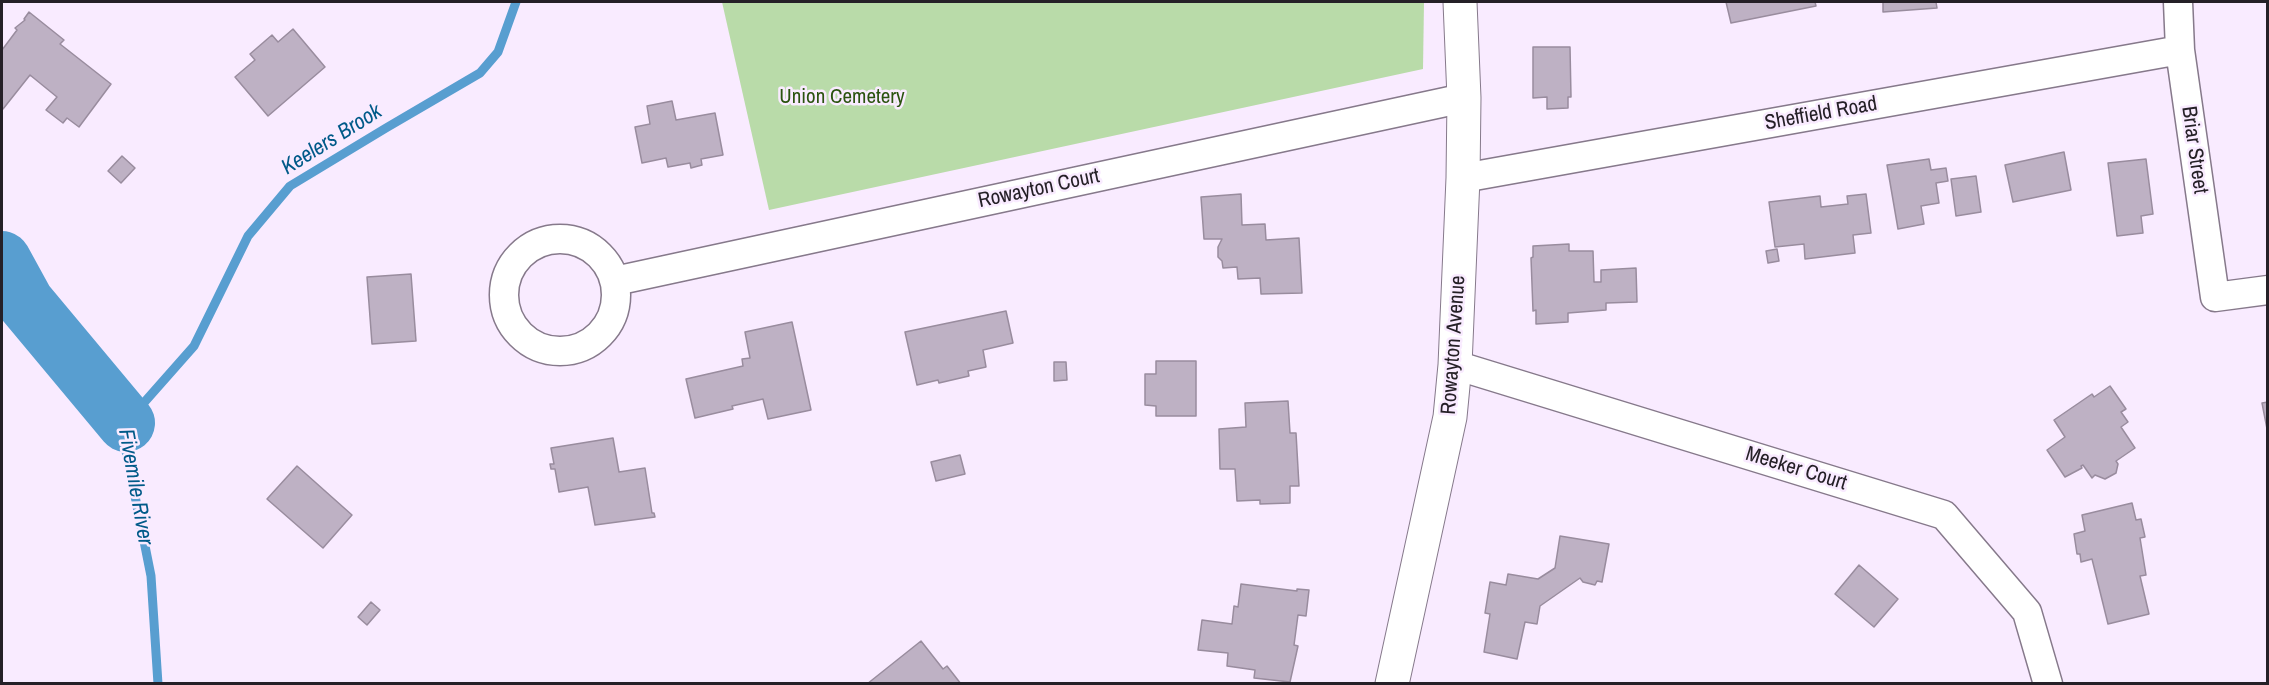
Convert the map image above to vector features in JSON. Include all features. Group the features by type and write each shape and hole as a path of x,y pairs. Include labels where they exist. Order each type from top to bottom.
{"street":[{"name":"Rowayton Avenue","path":"1392,684 1450,417 1455,365 1463,178 1464,98 1460,2"},
{"name":"Briar Street","path":"2178,2 2180,50 2215,297 2268,290"},
{"name":"Sheffield Road","path":"1463,178 2180,50"},
{"name":"Rowayton Court","path":"615,281 1464,98"},
{"name":"Meeker Court","path":"1455,365 1944,515 2027,612 2048,684"}],"green space":[{"name":"Union Cemetery","path":"722,2 1424,2 1423,69 769,210"}],"building":[{"path":"1726,2 1815,2 1816,6 1731,23"},
{"path":"1883,2 1936,2 1937,8 1883,12"},
{"path":"29,12 64,40 60,44 111,84 79,127 67,118 63,123 46,110 57,97 30,75 3,109 2,107 2,50 17,30 15,28 25,20"},
{"path":"293,29 325,67 268,116 235,77 255,60 250,54 272,35 278,42"},
{"path":"1533,47 1570,47 1571,97 1568,97 1568,108 1547,109 1547,97 1533,98"},
{"path":"672,101 676,120 715,113 723,155 701,159 702,165 691,168 690,163 668,167 666,158 642,163 635,127 650,124 647,106"},
{"path":"2064,152 2071,190 2013,202 2005,165"},
{"path":"122,156 135,168 121,183 108,171"},
{"path":"1929,159 1931,170 1946,168 1948,181 1936,183 1939,203 1921,206 1924,224 1898,229 1887,165"},
{"path":"2146,159 2153,214 2141,216 2143,233 2117,236 2108,163"},
{"path":"1976,176 1981,212 1956,216 1951,179"},
{"path":"1241,194 1242,225 1265,224 1266,240 1299,238 1302,293 1261,294 1260,278 1238,279 1237,267 1223,268 1222,261 1218,257 1218,247 1222,239 1204,239 1201,197"},
{"path":"1866,194 1871,233 1853,235 1855,253 1805,259 1804,244 1775,247 1769,202 1820,196 1821,207 1848,204 1847,196"},
{"path":"1569,244 1569,251 1593,251 1594,282 1601,282 1601,270 1636,268 1637,302 1606,303 1606,310 1568,313 1568,322 1536,324 1536,310 1533,311 1531,258 1533,257 1533,246"},
{"path":"1777,249 1779,261 1768,263 1766,251"},
{"path":"411,274 416,341 372,344 367,277"},
{"path":"1006,311 1013,343 983,350 986,367 968,371 969,376 917,385 905,332"},
{"path":"792,322 811,410 768,419 763,399 695,418 686,379 743,366 742,359 750,358 745,332"},
{"path":"1156,361 1196,361 1196,416 1156,416 1156,406 1145,405 1145,374 1156,374"},
{"path":"1054,362 1066,362 1067,380 1054,381"},
{"path":"2110,386 2126,409 2121,412 2128,422 2121,427 2135,448 2116,461 2118,464 2116,473 2105,479 2095,475 2092,478 2083,465 2082,468 2065,477 2047,450 2065,437 2054,420 2092,394 2094,397"},
{"path":"1288,401 1290,433 1296,433 1299,486 1290,486 1290,503 1260,504 1260,500 1237,501 1235,469 1220,469 1219,429 1246,427 1245,403"},
{"path":"2268,402 2268,434 2262,403"},
{"path":"613,438 619,472 645,468 652,513 655,517 595,525 588,487 559,492 555,469 551,469 550,464 554,464 551,448"},
{"path":"960,455 965,474 936,481 931,462"},
{"path":"297,466 352,515 323,548 267,499"},
{"path":"2132,503 2136,520 2141,519 2145,537 2140,538 2146,575 2140,576 2149,614 2108,624 2092,559 2081,562 2080,554 2077,554 2074,534 2085,531 2082,515"},
{"path":"1560,536 1609,544 1602,582 1597,581 1595,585 1583,582 1580,578 1540,606 1537,624 1525,622 1517,659 1484,652 1490,614 1485,613 1490,582 1506,585 1508,574 1538,579 1555,568"},
{"path":"1859,565 1898,599 1874,627 1835,594"},
{"path":"1241,584 1297,591 1297,589 1309,590 1306,616 1298,615 1294,645 1298,646 1290,682 1254,678 1255,670 1227,666 1228,653 1198,650 1202,620 1232,624 1234,606 1238,607"},
{"path":"371,602 380,610 367,625 358,617"},
{"path":"921,641 943,669 947,666 961,684 867,684"}],"waterway":[{"name":"Keelers Brook","path":"158,684 151,576 124,441 126,423 194,346 248,236 290,186 480,73 498,52 516,2"},
{"name":"Fivemile River","path":"2,260 25,302 126,423"}]}
